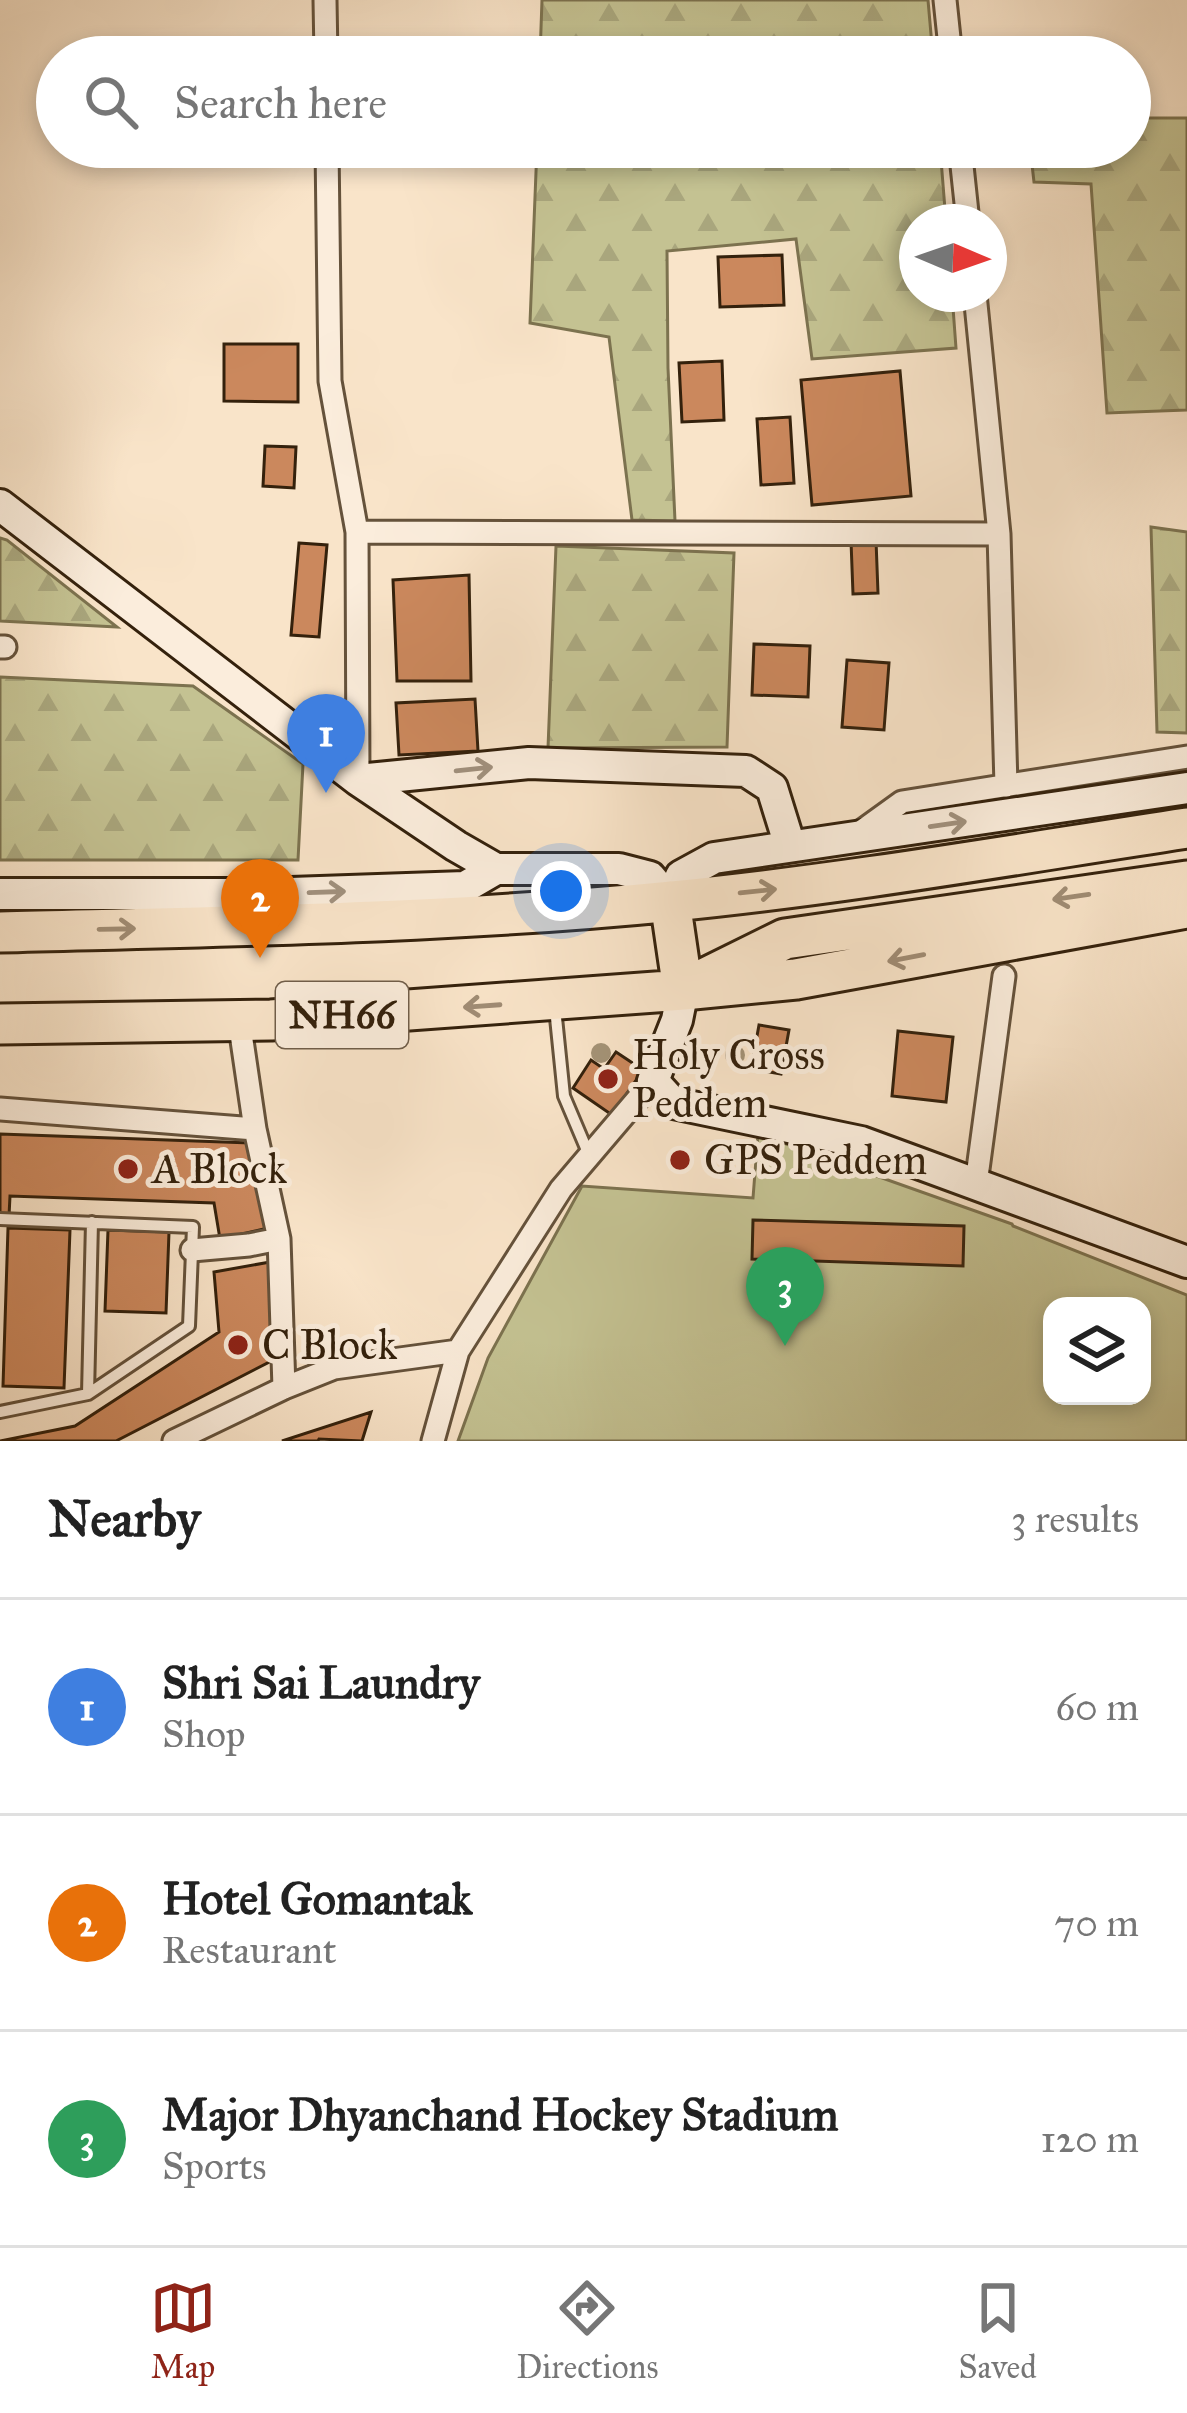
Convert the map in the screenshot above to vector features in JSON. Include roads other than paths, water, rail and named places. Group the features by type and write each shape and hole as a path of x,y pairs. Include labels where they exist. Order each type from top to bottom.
{"highway":[{"name":"NH66","path":"0,932 389,922 670,902 1187,828"},
{"name":"NH66","path":"0,1024 238,1020 683,990 785,939 1187,880"},
{"path":"670,902 683,990 796,979 1187,908"}],"street":[{"path":"325,0 326,36"},
{"path":"945,0 949,36"},
{"path":"327,168 331,381 357,532 358,780"},
{"path":"962,168 966,204"},
{"path":"977,312 999,534 1006,786"},
{"path":"0,505 358,780 496,869 619,869 650,877 670,902 681,876 714,858 1187,788"},
{"path":"357,532 999,534"},
{"path":"852,838 902,802 1187,757"},
{"path":"358,780 529,763 746,771 772,788 790,846"},
{"path":"0,894 262,894 465,887 496,869"},
{"path":"976,1184 1004,976"},
{"path":"433,1441 458,1351 561,1189 653,1081 677,1020 683,990"},
{"path":"238,1020 279,1239 284,1388"},
{"path":"653,1081 673,1102 861,1142 1187,1262"},
{"path":"0,1108 255,1129"},
{"path":"192,1250 279,1239"},
{"path":"174,1441 334,1368 458,1351"}],"lane":[{"path":"554,1001 564,1096 589,1155"},
{"path":"0,1219 193,1227 189,1326 88,1394 0,1412"},
{"path":"88,1394 92,1222"}],"place":[{"name":"Shri Sai Laundry","path":"326,793"},
{"name":"Hotel Gomantak","path":"260,958"},
{"name":"Holy Cross Peddem","path":"608,1079"},
{"name":"GPS Peddem","path":"680,1160"},
{"name":"A Block","path":"128,1169"},
{"name":"C Block","path":"238,1345"},
{"name":"Major Dhyanchand Hockey Stadium","path":"785,1346"}]}
